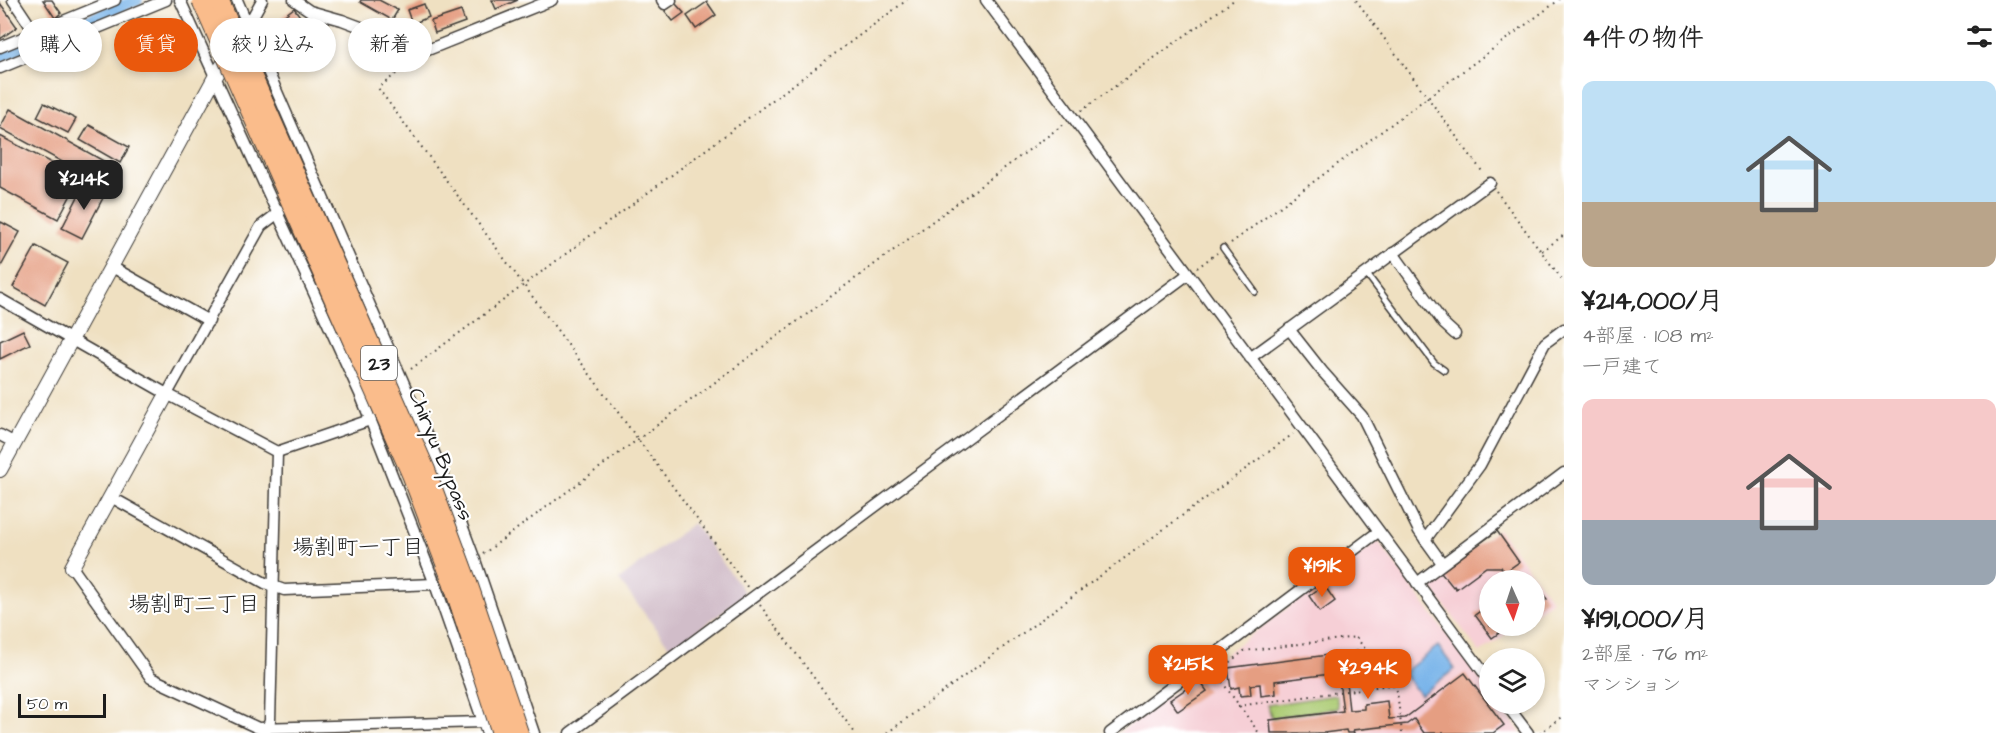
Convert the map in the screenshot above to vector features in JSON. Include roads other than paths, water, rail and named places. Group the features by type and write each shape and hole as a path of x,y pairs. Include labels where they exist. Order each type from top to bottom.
{"highway":[{"name":"Chiryu Bypass","path":"201,0 411,474 451,579 501,733"},
{"name":"Chiryu Bypass","path":"219,0 426,470 468,583 519,733"}],"street":[{"path":"13,0 25,18"},
{"path":"72,18 116,0"},
{"path":"0,68 166,0"},
{"path":"180,0 278,212 361,396 435,584 485,728 266,730 258,728 151,678 72,567 261,226 278,212 319,190"},
{"path":"237,0 244,18"},
{"path":"252,18 262,0"},
{"path":"294,0 310,10 425,51 552,0"},
{"path":"662,0 665,4 671,0"},
{"path":"986,0 1479,666"},
{"path":"0,47 18,40"},
{"path":"0,470 218,72"},
{"path":"267,72 439,464 475,560 534,733"},
{"path":"1250,358 1490,183"},
{"path":"1393,253 1444,324 1455,334"},
{"path":"112,267 209,321"},
{"path":"570,733 1188,275"},
{"path":"0,299 166,394 277,452 369,420"},
{"path":"1289,329 1362,416 1419,531 1442,563"},
{"path":"1425,540 1480,465 1545,343 1564,329"},
{"path":"361,396 401,376"},
{"path":"0,435 15,443"},
{"path":"266,730 270,721 277,452"},
{"path":"1417,583 1564,473"},
{"path":"111,498 273,587 284,590 435,584"},
{"path":"1110,733 1378,532"},
{"path":"1514,714 1528,733"}],"lane":[{"path":"1223,248 1255,292"},
{"path":"1366,273 1434,363 1444,369"}],"water":[{"path":"1438,646 1455,669 1420,695 1403,673"}],"waterway":[{"path":"0,57 137,0"}],"district":[{"name":"場割町一丁目","path":"358,546"},
{"name":"場割町二丁目","path":"194,603"}]}
